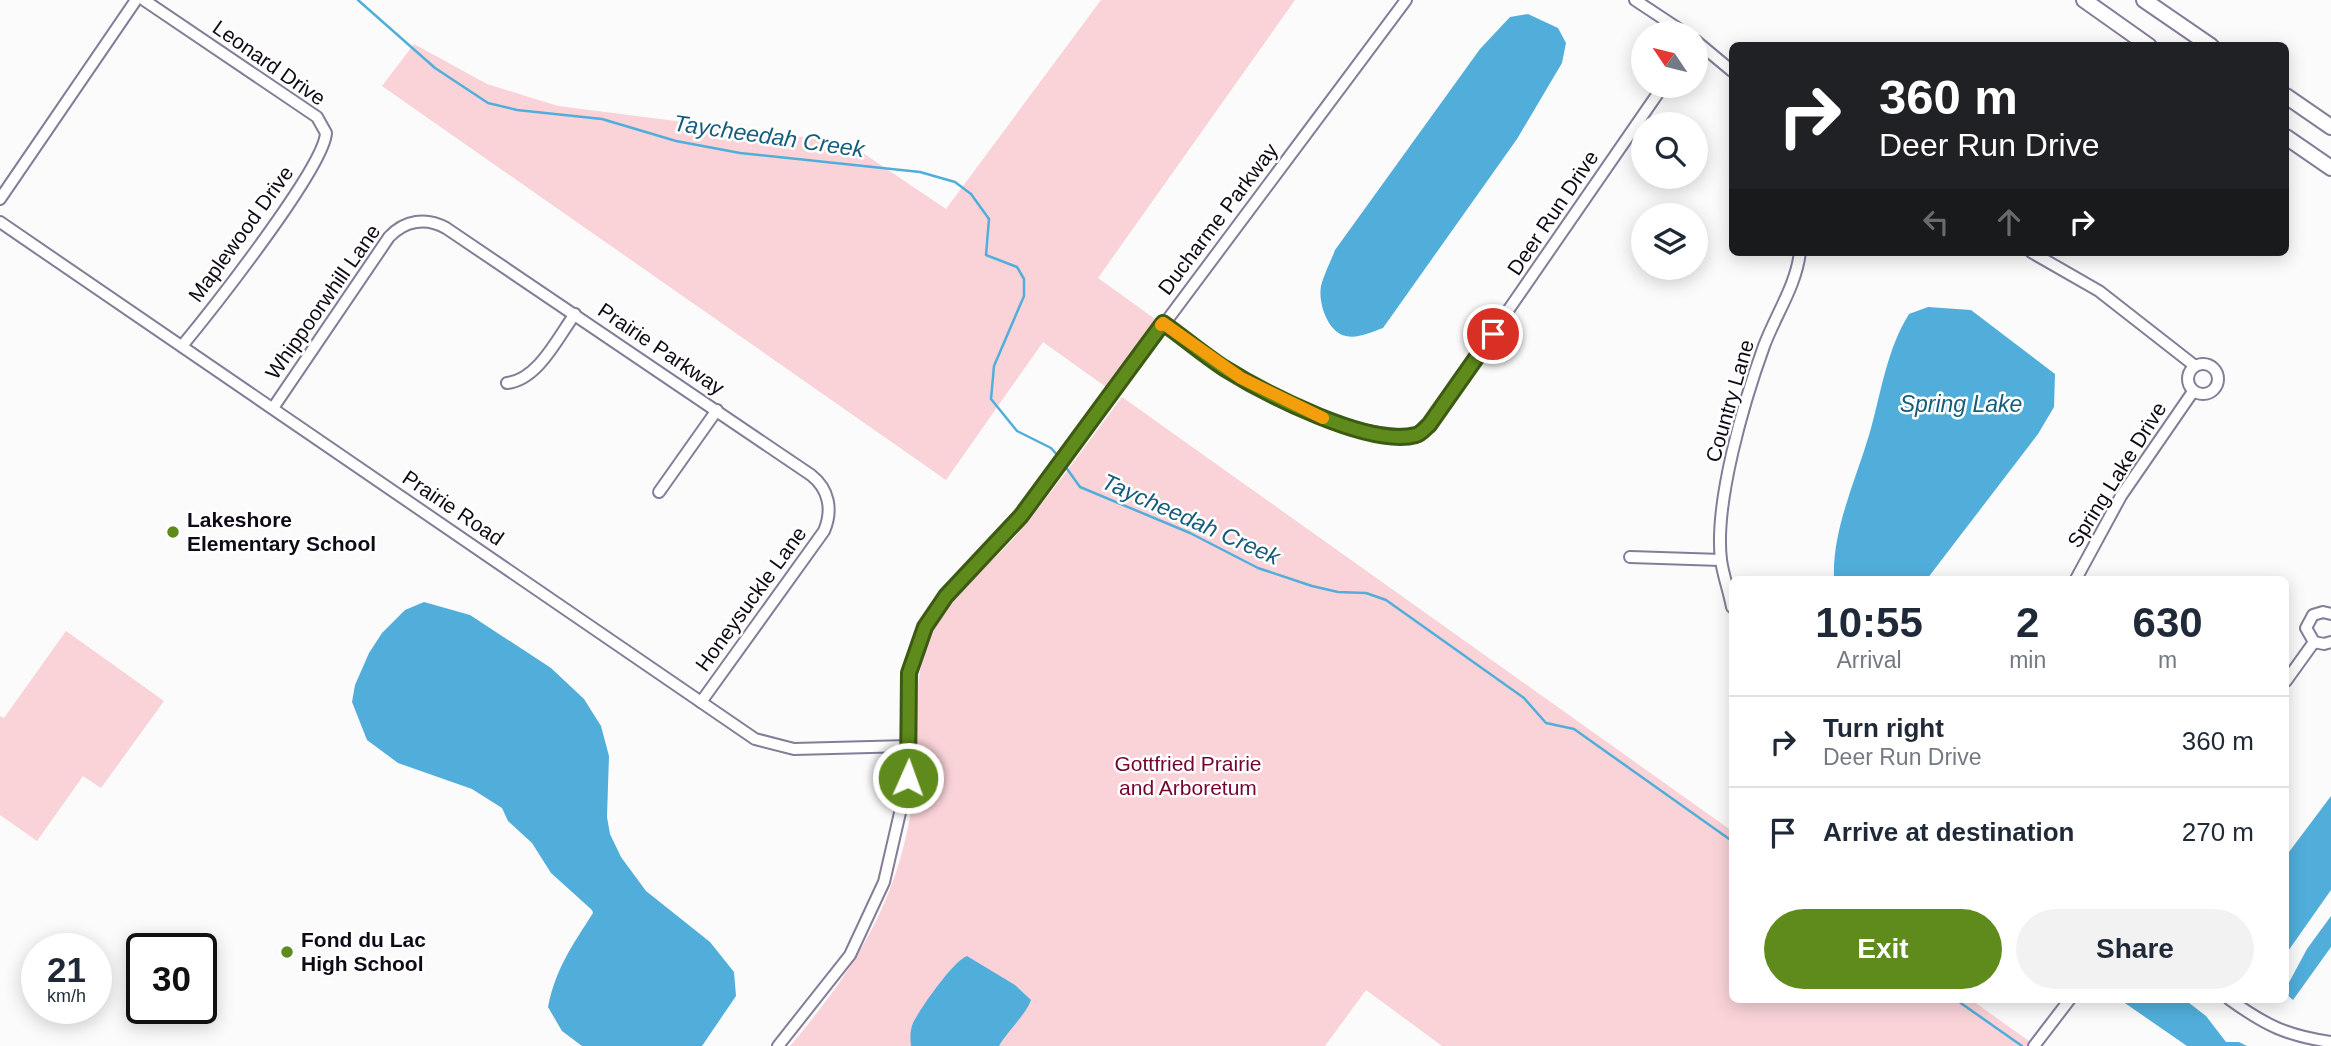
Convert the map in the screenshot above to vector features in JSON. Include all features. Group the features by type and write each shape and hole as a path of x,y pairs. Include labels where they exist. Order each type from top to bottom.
{"main road":[{"path":"2084,0 2143,42"},
{"path":"2144,0 2205,42"},
{"path":"2289,98 2331,127"},
{"path":"2289,139 2331,169"}],"street":[{"path":"0,199 136,0"},
{"name":"Leonard Drive","path":"144,0 317,117 325,129 326,141"},
{"name":"Ducharme Parkway","path":"778,1046 839,971 872,910 898,831 908,778 909,673 925,627 946,596 1000,541 1055,472 1163,323 1406,0"},
{"path":"1635,0 1667,21"},
{"path":"1708,51 1729,68"},
{"name":"Deer Run Drive","path":"1163,323 1241,378 1325,419 1383,434 1418,435 1429,425 1655,98"},
{"name":"Maplewood Drive","path":"182,346 276,220 322,152 326,141"},
{"name":"Whippoorwhill Lane","path":"273,408 393,232 420,221 437,223 450,230"},
{"name":"Prairie Road","path":"0,222 755,739 778,747 802,749 909,746"},
{"name":"Prairie Parkway","path":"450,230 816,479 827,496 828,516"},
{"name":"Country Lane","path":"1729,594 1721,560 1721,531 1733,450 1764,346 1798,270 1800,256"},
{"name":"Spring Lake Drive","path":"2038,256 2099,291 2195,366 2213,366 2220,372 2220,380 2215,390 2192,393"},
{"path":"507,383 519,381 530,374 575,314"},
{"name":"Spring Lake Drive","path":"2078,576 2121,496 2192,393 2188,374 2195,366"},
{"path":"659,492 717,410"},
{"name":"Honeysuckle Lane","path":"701,702 821,534 828,516"},
{"path":"1630,557 1721,560"},
{"path":"2331,614 2318,612 2310,618 2306,628 2314,642 2331,642"},
{"path":"2289,677 2314,642"},
{"path":"2036,1044 2067,1003"},
{"path":"2235,1003 2265,1024 2321,1046"},
{"path":"2302,1038 2331,1042"}],"green space":[{"path":"1101,0 1295,0 1098,278 1155,319 1106,387 1043,342 946,480 382,86 414,44 487,84 558,106 810,138 857,149 946,209"},
{"name":"Gottfried Prairie and Arboretum","path":"1122,397 1729,829 1729,1003 1976,1003 2036,1046 1442,1046 1366,990 1325,1046 790,1046 839,983 859,952 891,887 911,813 916,772 918,686 930,636 947,607 1008,545"},
{"path":"66,631 164,701 101,788 83,776 37,841 0,815 0,716 4,718"}],"water":[{"path":"1528,14 1558,28 1566,43 1562,63 1517,139 1383,328 1355,337 1339,333 1325,316 1320,293 1335,250 1480,49 1510,17"},
{"name":"Spring Lake","path":"1928,307 1971,310 2055,374 2054,407 2038,434 1929,576 1834,576 1837,542 1846,505 1870,432 1890,356 1909,314"},
{"path":"424,602 470,615 551,668 584,699 601,726 609,756 607,817 610,834 621,857 646,891 710,942 734,972 736,996 702,1046 582,1046 562,1031 548,1007 551,993 566,958 593,913 592,910 551,873 532,843 508,821 502,808 472,789 398,763 367,740 352,702 355,685 369,653 382,633 405,610"},
{"path":"2331,796 2331,890 2289,950 2289,852"},
{"path":"2331,916 2331,947 2293,1000 2289,997 2289,982 2307,949"},
{"path":"967,956 1015,985 1031,1000 1025,1011 999,1046 911,1046 911,1028 917,1016 946,976"},
{"path":"2125,1003 2189,1003 2206,1016 2226,1042 2239,1042 2247,1046 2187,1046"}],"waterway":[{"name":"Taycheedah Creek","path":"358,0 435,68 488,103 517,110 602,119 676,141 740,153 920,172 955,182 971,194 989,219 986,255 1017,267 1024,279 1024,296 994,366 991,399 1017,431 1051,448 1059,457"},
{"name":"Taycheedah Creek","path":"1065,466 1080,487 1190,533 1258,568 1312,586 1338,592 1366,593 1386,600 1524,698 1546,723 1574,729 1729,839"},
{"name":"Taycheedah Creek","path":"1961,1003 2022,1046"}],"slow traffic":[{"path":"1161,325 1163,323 1241,378 1323,418"}],"place":[{"name":"Lakeshore Elementary School","path":"173,532"},
{"name":"Fond du Lac High School","path":"287,952"}],"route":[{"path":"908,778 909,673 919,640 931,616 946,596 1021,516 1163,323 1222,366 1270,394 1357,430 1399,435 1418,435 1429,425 1493,334"}]}
